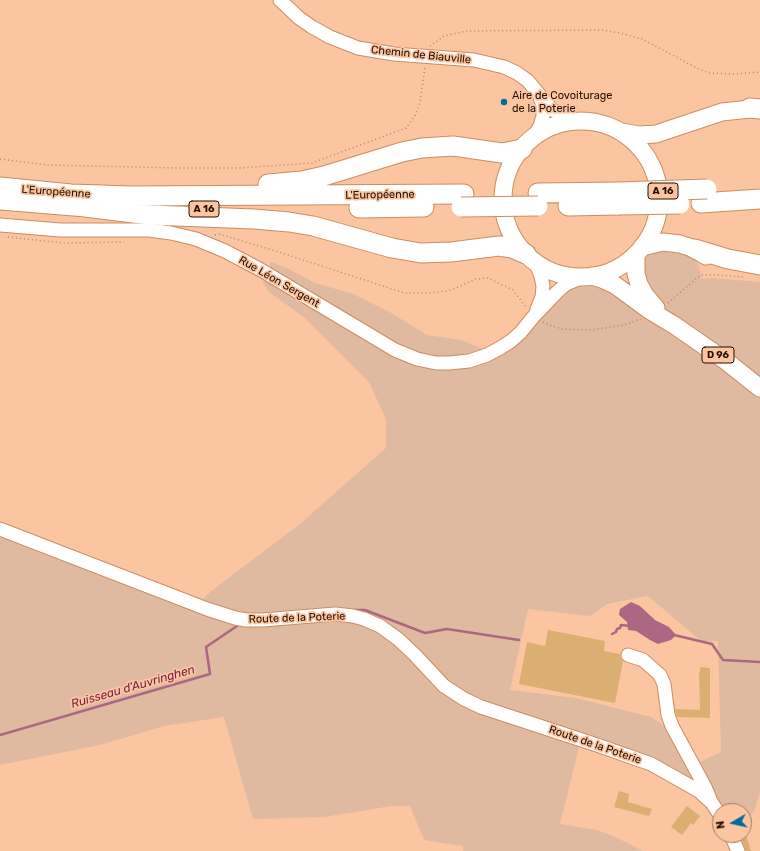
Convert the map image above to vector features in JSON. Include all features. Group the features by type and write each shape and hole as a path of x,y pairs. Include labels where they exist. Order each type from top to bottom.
{"highway":[{"path":"178,196 199,188 267,184 317,178 345,171 402,152 422,148 453,146 502,153 528,143"},
{"name":"L'Européenne","path":"704,196 760,186"},
{"name":"L'Européenne","path":"0,187 90,194 178,196 463,200 619,199 704,196 760,199"},
{"name":"L'Européenne","path":"0,200 85,207 178,209 463,200"},
{"path":"85,207 156,215 289,222 313,226 392,248 421,253 451,252 499,246 512,248 530,257"},
{"path":"695,249 728,259 755,271"}],"main road":[{"path":"621,132 633,141 643,152 651,166 657,185 658,205 656,220 650,234 639,251 626,263 614,270 587,276 559,274 546,268 530,257 520,246 512,234 506,220 504,190 508,175 514,161 528,143 553,126 566,123 580,121 604,125 621,132 639,135 656,134 715,114 757,108"},
{"path":"639,251 657,243 669,242 695,249"},
{"name":"D 96","path":"639,251 636,274 645,295 657,312"},
{"name":"D 96","path":"587,276 602,279 615,285 657,312 726,360 760,388"}],"street":[{"name":"Chemin de Biauville","path":"280,0 305,22 324,34 344,43 379,52 470,59 497,64 511,70 528,81 548,105 556,112 580,121"},
{"path":"528,143 540,126 543,116 540,96"},
{"name":"Rue Léon Sergent","path":"0,225 60,230 149,230 180,235 210,244 261,270 388,347 424,361 454,363 469,361 487,355 516,337 534,316"},
{"path":"530,257 541,276 543,286 542,297 534,316"},
{"path":"534,316 562,288 571,282 587,276"},
{"name":"Route de la Poterie","path":"0,529 207,609 235,618 246,620 263,620 335,614 364,619 380,626 398,639 444,686 464,699 481,707 651,764 694,788 712,803"},
{"path":"628,655 643,660 660,675 664,684 668,715 672,726 712,803"}],"path":[{"path":"0,160 47,165 178,168 239,168 312,163 406,128 415,116 420,102 430,46 436,40 444,36 461,32 602,30 620,33 642,40 709,73 734,74 760,72"},
{"path":"210,244 214,235 219,234 292,256 404,293 447,291 460,287 476,279 488,278 513,290 534,316 552,326 570,330 591,330 624,325 657,312 702,275 755,271"},
{"path":"6,237 63,243 129,242"}],"shaded area":[{"path":"669,248 696,258 702,279 712,278 760,282 760,380 668,313 652,297 642,279 640,260 650,252"},
{"path":"271,262 287,268 315,283 353,294 391,313 427,335 461,340 483,349 505,338 523,319 534,328 546,310 574,287 592,283 605,287 656,320 751,389 760,398 760,792 754,812 752,814 752,803 712,803 712,811 709,805 659,774 626,761 579,747 560,824 597,830 643,851 463,851 463,846 424,840 410,806 391,806 324,817 253,819 224,717 164,726 100,745 0,765 0,525 201,602 210,592 300,524 386,448 386,419 369,382 305,318 269,292 263,282","holes":["648,596 701,641 718,641 721,752 694,765 677,734 651,717 576,698 510,690 528,609 590,616 607,604"]},
{"path":"631,602 640,606 655,620 669,627 676,635 671,640 658,644 636,631 628,630 627,622 619,615 620,609"}],"building":[{"path":"548,630 605,641 604,651 620,654 623,661 615,703 519,684 527,642 545,646"},
{"path":"700,667 710,668 710,718 677,717 675,709 700,710"},
{"path":"619,791 629,794 628,802 652,809 649,816 614,807"},
{"path":"687,806 700,816 693,825 691,823 682,835 671,827"},
{"path":"743,843 749,843 751,851 746,851"}],"waterway":[{"name":"Ruisseau d'Auvringhen","path":"355,610 365,610 425,633 447,629 519,640"},
{"name":"Ruisseau d'Auvringhen","path":"612,634 616,632 621,625 630,626"},
{"name":"Ruisseau d'Auvringhen","path":"0,735 210,674 206,647 237,626"},
{"name":"Ruisseau d'Auvringhen","path":"674,635 712,644 723,660 760,662"}],"place":[{"name":"Aire de Covoiturage de la Poterie","path":"504,102"}]}
